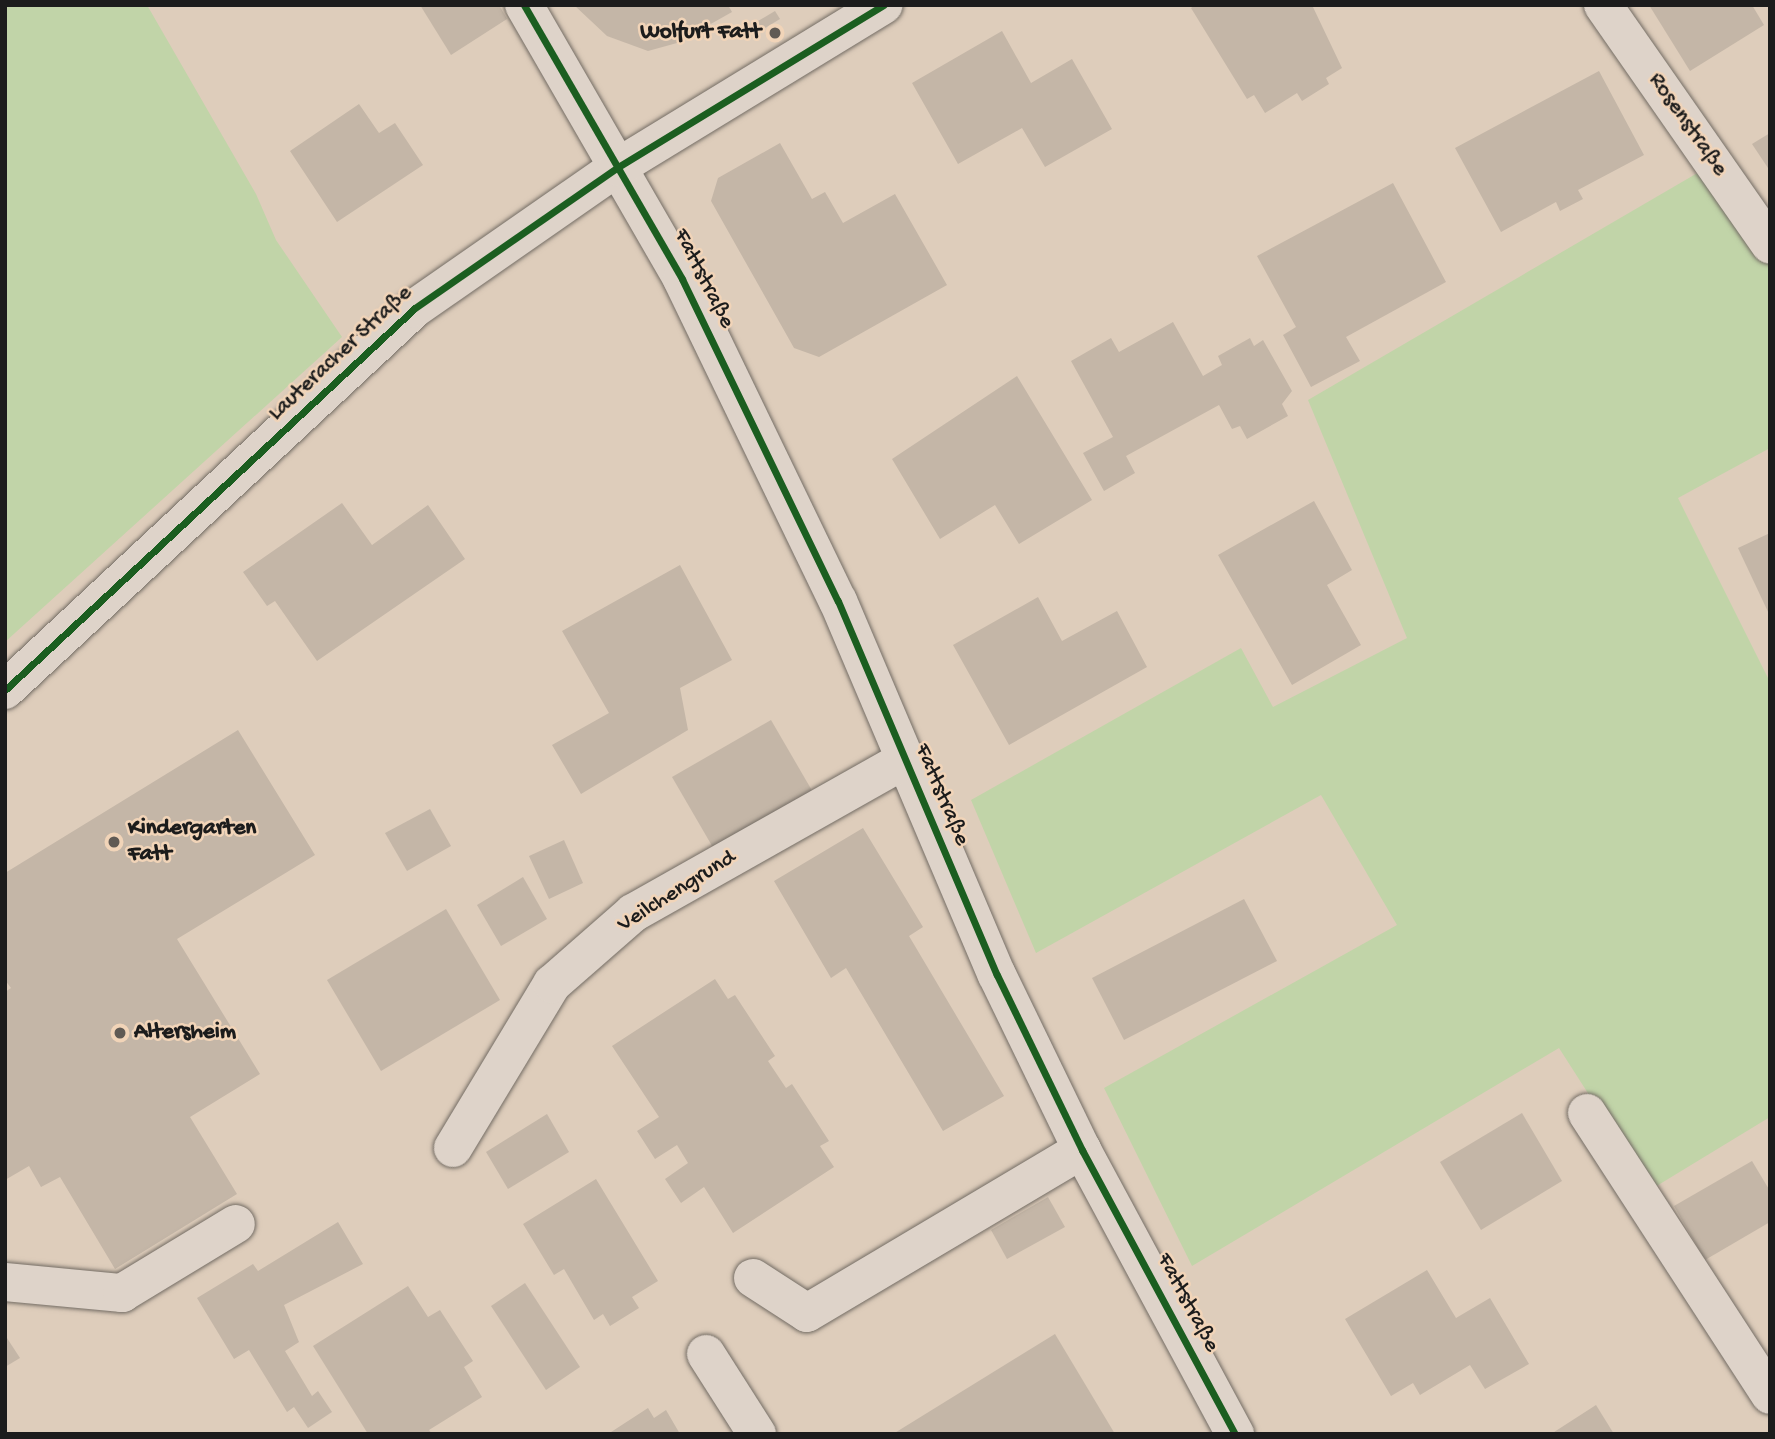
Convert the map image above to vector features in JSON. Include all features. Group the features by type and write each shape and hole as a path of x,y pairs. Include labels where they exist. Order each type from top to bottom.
{"street":[{"name":"Fattstraße","path":"524,5 682,279 777,470 997,975 1082,1150 1236,1434"},
{"name":"Lauteracher Straße","path":"5,690 415,308 618,167 883,5"},
{"name":"Rosenstraße","path":"1603,5 1770,244"},
{"name":"Veilchengrund","path":"453,1148 552,984 633,913 905,761"},
{"path":"1587,1113 1770,1395"},
{"path":"753,1278 807,1313 1082,1150"},
{"path":"5,1282 122,1293 236,1224"},
{"path":"706,1354 757,1434"}],"green space":[{"path":"5,5 147,5 256,194 276,240 342,337 5,642"},
{"path":"1706,168 1770,259 1770,448 1678,498 1770,682 1770,1117 1650,1190 1559,1048 1192,1266 1104,1088 1397,925 1321,795 1036,953 971,800 1241,648 1273,707 1407,638 1308,400"}],"building":[{"path":"420,5 499,5 507,19 451,55"},
{"path":"574,5 728,5 732,12 677,43 648,51 607,36"},
{"path":"1195,5 1312,5 1342,68 1326,78 1329,84 1302,101 1297,93 1265,113 1254,95 1247,99 1191,8"},
{"path":"1649,5 1752,5 1764,25 1690,71"},
{"path":"775,11 780,19 758,32 753,24"},
{"path":"1002,31 1031,83 1072,59 1112,129 1045,167 1022,128 958,164 912,83"},
{"path":"1599,71 1644,155 1578,190 1583,199 1560,211 1556,202 1501,232 1455,148"},
{"path":"359,104 379,133 395,123 423,165 337,222 290,151"},
{"path":"1770,133 1770,171 1752,144"},
{"path":"780,143 812,199 825,192 843,223 895,194 947,285 819,357 794,348 711,201 718,178"},
{"path":"1393,183 1446,282 1346,337 1360,361 1311,387 1283,335 1296,327 1257,256"},
{"path":"1173,322 1203,376 1222,365 1218,356 1250,338 1254,346 1263,340 1292,391 1282,404 1288,416 1247,439 1240,426 1232,429 1219,405 1126,456 1135,473 1104,491 1083,453 1113,437 1071,361 1111,338 1119,352"},
{"path":"1017,376 1092,500 1019,544 995,505 940,539 892,459"},
{"path":"1314,501 1352,570 1327,585 1361,645 1292,685 1218,555"},
{"path":"342,503 372,545 428,505 465,559 317,661 275,601 267,606 243,572"},
{"path":"1770,533 1770,616 1738,548"},
{"path":"680,565 732,660 680,688 688,730 581,794 552,745 609,713 562,631"},
{"path":"1038,597 1062,641 1117,611 1147,667 1009,745 953,645"},
{"path":"771,720 814,794 715,851 672,777"},
{"name":"Altersheim","path":"238,730 315,855 177,939 260,1074 190,1117 237,1194 115,1269 60,1177 41,1187 29,1166 5,1180 5,992 11,988 5,980 5,873"},
{"path":"430,809 451,846 407,871 385,833"},
{"path":"863,828 923,927 909,936 1004,1096 943,1131 846,968 831,978 774,881"},
{"path":"564,840 583,883 549,899 529,856"},
{"path":"523,877 547,919 501,946 477,905"},
{"path":"1244,899 1277,961 1124,1040 1092,978"},
{"path":"446,909 500,1000 381,1071 327,980"},
{"path":"715,979 728,999 735,995 775,1056 768,1061 786,1088 792,1084 829,1141 820,1146 834,1167 733,1233 704,1187 681,1203 665,1179 688,1163 677,1145 655,1159 637,1131 659,1117 612,1046"},
{"path":"1522,1113 1562,1181 1481,1230 1440,1162"},
{"path":"547,1114 569,1152 508,1189 486,1152"},
{"path":"1752,1161 1770,1191 1770,1222 1705,1260 1674,1206"},
{"path":"596,1179 658,1281 632,1297 639,1308 610,1326 603,1314 594,1320 564,1269 554,1275 523,1224"},
{"path":"1048,1197 1065,1227 1007,1259 991,1230"},
{"path":"338,1222 363,1264 284,1305 299,1342 285,1351 312,1396 318,1391 332,1412 308,1428 294,1407 287,1412 249,1350 234,1359 197,1298 253,1264 258,1271"},
{"path":"1427,1270 1456,1318 1490,1298 1529,1364 1485,1389 1470,1365 1420,1395 1413,1383 1391,1396 1345,1319"},
{"path":"525,1283 580,1367 546,1390 491,1306"},
{"path":"408,1286 428,1317 440,1310 473,1361 464,1367 482,1397 429,1430 432,1434 368,1434 313,1346"},
{"path":"1055,1334 1115,1434 893,1434"},
{"path":"5,1335 20,1358 5,1367"},
{"path":"1596,1405 1614,1434 1551,1434"},
{"path":"648,1408 654,1418 666,1410 680,1434 608,1434"}],"cycle path":[{"path":"524,5 682,279 838,601 997,975 1082,1150 1235,1434"},
{"path":"5,690 415,308 618,167 883,5"}],"place":[{"name":"Wolfurt Fatt","path":"775,33"},
{"name":"Kindergarten Fatt","path":"114,842"},
{"name":"Altersheim","path":"120,1033"}]}
